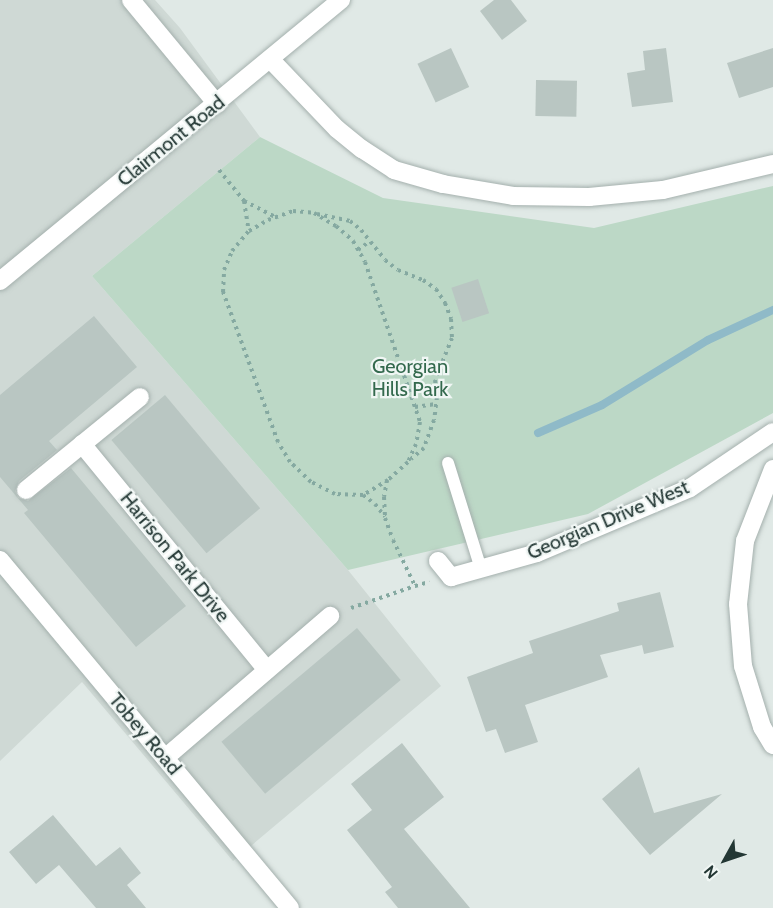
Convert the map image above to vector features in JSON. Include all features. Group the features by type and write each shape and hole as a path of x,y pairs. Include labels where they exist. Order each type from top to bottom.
{"street":[{"path":"131,0 217,104"},
{"name":"Clairmont Road","path":"0,281 341,0"},
{"path":"270,59 337,129 362,149 394,170 434,182 513,196 590,197 663,190 773,164"},
{"path":"26,490 140,397"},
{"name":"Georgian Drive West","path":"451,577 537,553 690,488 773,432"},
{"name":"Harrison Park Drive","path":"82,444 267,669"},
{"path":"773,469 745,542 738,603 743,666 762,727 773,745"},
{"name":"Tobey Road","path":"0,560 290,908"},
{"path":"438,561 451,577"},
{"path":"165,758 330,615"}],"lane":[{"path":"448,463 481,569"}],"path":[{"path":"219,170 244,201 276,217"},
{"path":"244,201 249,231"},
{"path":"292,212 314,213 350,221 385,260 398,270 423,280 436,289 451,319 452,338 435,380 434,420 424,448 388,480 363,495 335,494 311,482 290,462 278,442 223,292 224,270 232,251 249,231 276,217 292,212"},
{"path":"314,213 336,226 353,242 365,262 420,422 416,444 408,462"},
{"path":"358,250 370,241"},
{"path":"415,407 436,404"},
{"path":"385,518 384,497 388,480"},
{"path":"363,495 375,504 385,518 415,586"},
{"path":"330,615 415,586 451,577"}],"shaded area":[{"path":"0,0 155,0 180,28 260,137 92,276 348,570 441,686 233,861 82,682 0,761"}],"green space":[{"name":"Georgian Hills Park","path":"260,137 383,198 594,228 773,186 773,413 588,514 348,570 92,276"}],"building":[{"path":"494,0 511,0 527,21 502,40 480,11"},
{"path":"451,48 469,87 436,103 417,64"},
{"path":"666,48 673,102 632,107 627,73 645,70 643,51"},
{"path":"773,48 773,87 739,98 727,63"},
{"path":"536,80 577,81 576,117 535,116"},
{"path":"478,279 489,313 462,322 451,288"},
{"path":"94,316 137,367 49,441 57,450 19,481 15,491 18,498 28,501 71,468 186,606 136,647 24,513 28,510 0,477 0,395"},
{"path":"165,395 260,508 207,553 111,440"},
{"path":"660,592 674,647 644,654 642,645 600,655 608,677 525,705 538,742 505,753 496,729 486,732 467,677 533,653 529,641 619,611 617,603"},
{"path":"357,628 401,680 265,794 221,742"},
{"path":"402,743 444,797 404,829 470,908 398,908 385,892 392,887 347,830 372,810 351,784"},
{"path":"639,767 654,813 722,794 650,855 602,799"},
{"path":"53,815 96,866 120,847 141,873 127,885 146,908 96,908 59,865 36,884 9,852"}],"waterway":[{"path":"538,433 602,405 708,340 773,310"}]}
